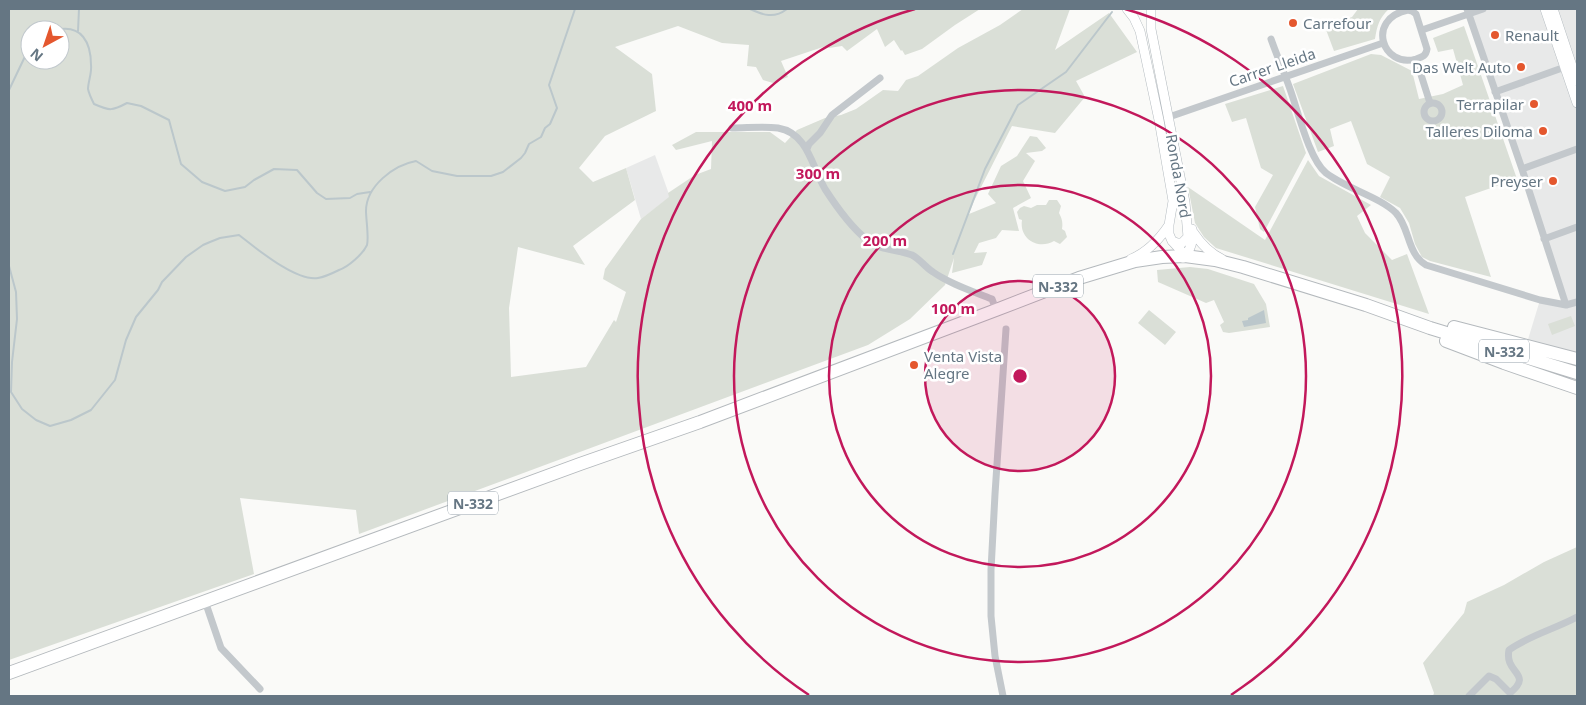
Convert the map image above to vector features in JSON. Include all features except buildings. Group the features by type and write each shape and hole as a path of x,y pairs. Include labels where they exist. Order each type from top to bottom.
{"highway":[{"name":"N-332","path":"9,673 700,422 1036,294 1108,268 1144,259 1186,256 1215,260 1243,267 1370,309 1577,373"},
{"name":"N-332","path":"1002,308 1117,271 1166,262 1213,266 1370,309"},
{"path":"1370,309 1577,359"},
{"path":"1370,309 1504,363 1577,388"}],"main road":[{"name":"Ronda Nord","path":"1127,9 1140,31 1158,120 1173,201 1169,234 1172,241 1182,243 1188,237 1185,202 1151,29 1151,9"},
{"path":"1545,9 1577,103"},
{"path":"1553,9 1577,81"},
{"path":"1186,217 1193,232 1206,249 1215,256 1243,267"},
{"path":"1108,268 1135,258 1147,250 1159,239 1169,225"},
{"path":"1166,262 1186,256 1190,251 1193,232"},
{"path":"1172,241 1186,256 1198,264"}],"street":[{"path":"1422,30 1468,11 1483,9"},
{"path":"1398,10 1408,10 1416,14 1422,30 1427,50 1423,56 1416,59 1403,60 1395,56 1383,44 1383,29 1398,10"},
{"path":"1468,11 1566,306"},
{"path":"1271,39 1309,146 1321,168 1335,179 1397,214 1402,220 1414,251 1421,262 1548,302 1566,306 1577,302"},
{"name":"Carrer Lleida","path":"1169,117 1383,44"},
{"path":"1416,59 1430,102"},
{"path":"1495,92 1565,68"},
{"path":"807,149 832,115 880,78"},
{"path":"732,128 779,128 792,134 807,149 826,189 852,226 863,237 872,244 882,248 914,256 932,272 992,299 1002,308"},
{"path":"1522,169 1577,150"},
{"path":"1544,238 1577,227"},
{"path":"1548,302 1554,300 1561,291"},
{"path":"1003,696 995,656 991,616 991,570 994,494 1006,330"},
{"path":"205,601 221,648 260,689"},
{"path":"1469,696 1489,676 1496,679 1510,692 1520,682 1509,663 1509,650 1520,642 1577,617"}],"shaded area":[{"path":"9,9 980,9 922,49 905,55 894,40 885,47 877,29 847,51 842,46 829,48 826,46 781,61 788,77 773,83 763,80 756,67 747,66 749,45 722,43 678,26 615,47 652,74 656,111 605,136 579,168 593,182 626,168 635,200 573,246 585,265 518,247 509,308 511,377 586,367 614,320 616,322 626,292 603,279 605,269 641,219 669,197 668,193 695,175 711,169 712,141 676,150 672,145 696,132 770,132 785,143 797,130 825,118 841,115 856,109 883,90 898,91 906,80 918,76 958,48 1000,25 1023,9 1070,9 1055,50 1109,13 1137,52 1076,81 1085,97 1055,133 1012,126 969,214 996,203 988,194 1001,166 1017,156 1030,136 1037,137 1046,148 1042,151 1026,153 1035,161 1023,181 1031,198 1013,208 1019,231 1002,230 996,238 979,243 974,253 987,252 982,265 952,273 954,258 945,285 910,319 868,345 359,534 356,510 240,498 254,574 9,660"},
{"path":"1358,9 1389,9 1379,22 1375,39 1334,51 1325,27 1352,17"},
{"path":"1467,9 1577,9 1577,359 1526,346 1540,300 1565,305"},
{"path":"1464,26 1517,179 1465,197 1491,277 1430,261 1422,257 1415,244 1409,223 1400,208 1380,197 1390,177 1367,164 1351,121 1330,129 1334,146 1318,152 1293,84 1371,54 1381,55 1412,71 1419,99 1443,94 1463,85 1453,49 1438,52 1433,38"},
{"path":"1283,86 1306,153 1264,232 1260,229 1255,207 1273,175 1261,168 1246,118 1232,122 1225,104"},
{"path":"655,155 670,197 641,219 626,168"},
{"path":"1308,160 1319,176 1371,205 1357,216 1365,233 1392,260 1407,254 1429,314 1216,248 1204,237 1195,223 1188,187 1265,240"},
{"path":"1049,200 1057,200 1061,206 1059,213 1062,229 1067,237 1060,244 1054,241 1042,244 1031,241 1023,233 1022,220 1019,219 1017,212 1024,206 1031,208 1037,205 1046,205"},
{"path":"1190,267 1208,269 1254,284 1266,304 1270,327 1229,333 1223,332 1220,325 1224,322 1214,300 1206,303 1158,282 1157,270"},
{"path":"1149,310 1176,332 1165,345 1138,323"},
{"path":"1264,310 1266,323 1244,327 1242,321 1248,320 1248,318"},
{"path":"1571,316 1575,326 1552,335 1548,324"},
{"path":"1577,547 1577,696 1433,696 1434,693 1423,663 1464,613 1467,602"}],"waterway":[{"path":"78,31 79,9"},
{"path":"9,266 16,292 17,319 11,392 22,409 36,420 50,426 71,420 91,410 115,380 126,340 136,317 158,290 162,282 186,257 203,245 220,238 239,235 288,270 309,278 323,277 347,266 365,249 368,242 367,202 376,185 399,167 416,161 432,171 457,176 491,176 503,172 521,158 529,144 541,137 545,128 550,124 557,108 549,85 575,9"},
{"path":"750,9 769,15 778,14 787,9"},
{"path":"953,254 985,169 1018,105 1066,72 1112,12"},
{"path":"70,30 83,37 89,49 91,68 88,89 94,104 111,109 118,108 127,103 141,106 169,120 181,164 202,182 225,191 245,187 274,169 297,170 317,193 326,199 350,198 357,194 370,192"},
{"path":"9,90 20,67"}],"place":[{"name":"Carrefour","path":"1293,23"},
{"name":"Renault","path":"1495,35"},
{"name":"Das Welt Auto","path":"1521,67"},
{"name":"Terrapilar","path":"1534,104"},
{"name":"Talleres Diloma","path":"1543,131"},
{"name":"Preyser","path":"1553,181"},
{"name":"Venta Vista Alegre","path":"914,365"}]}
